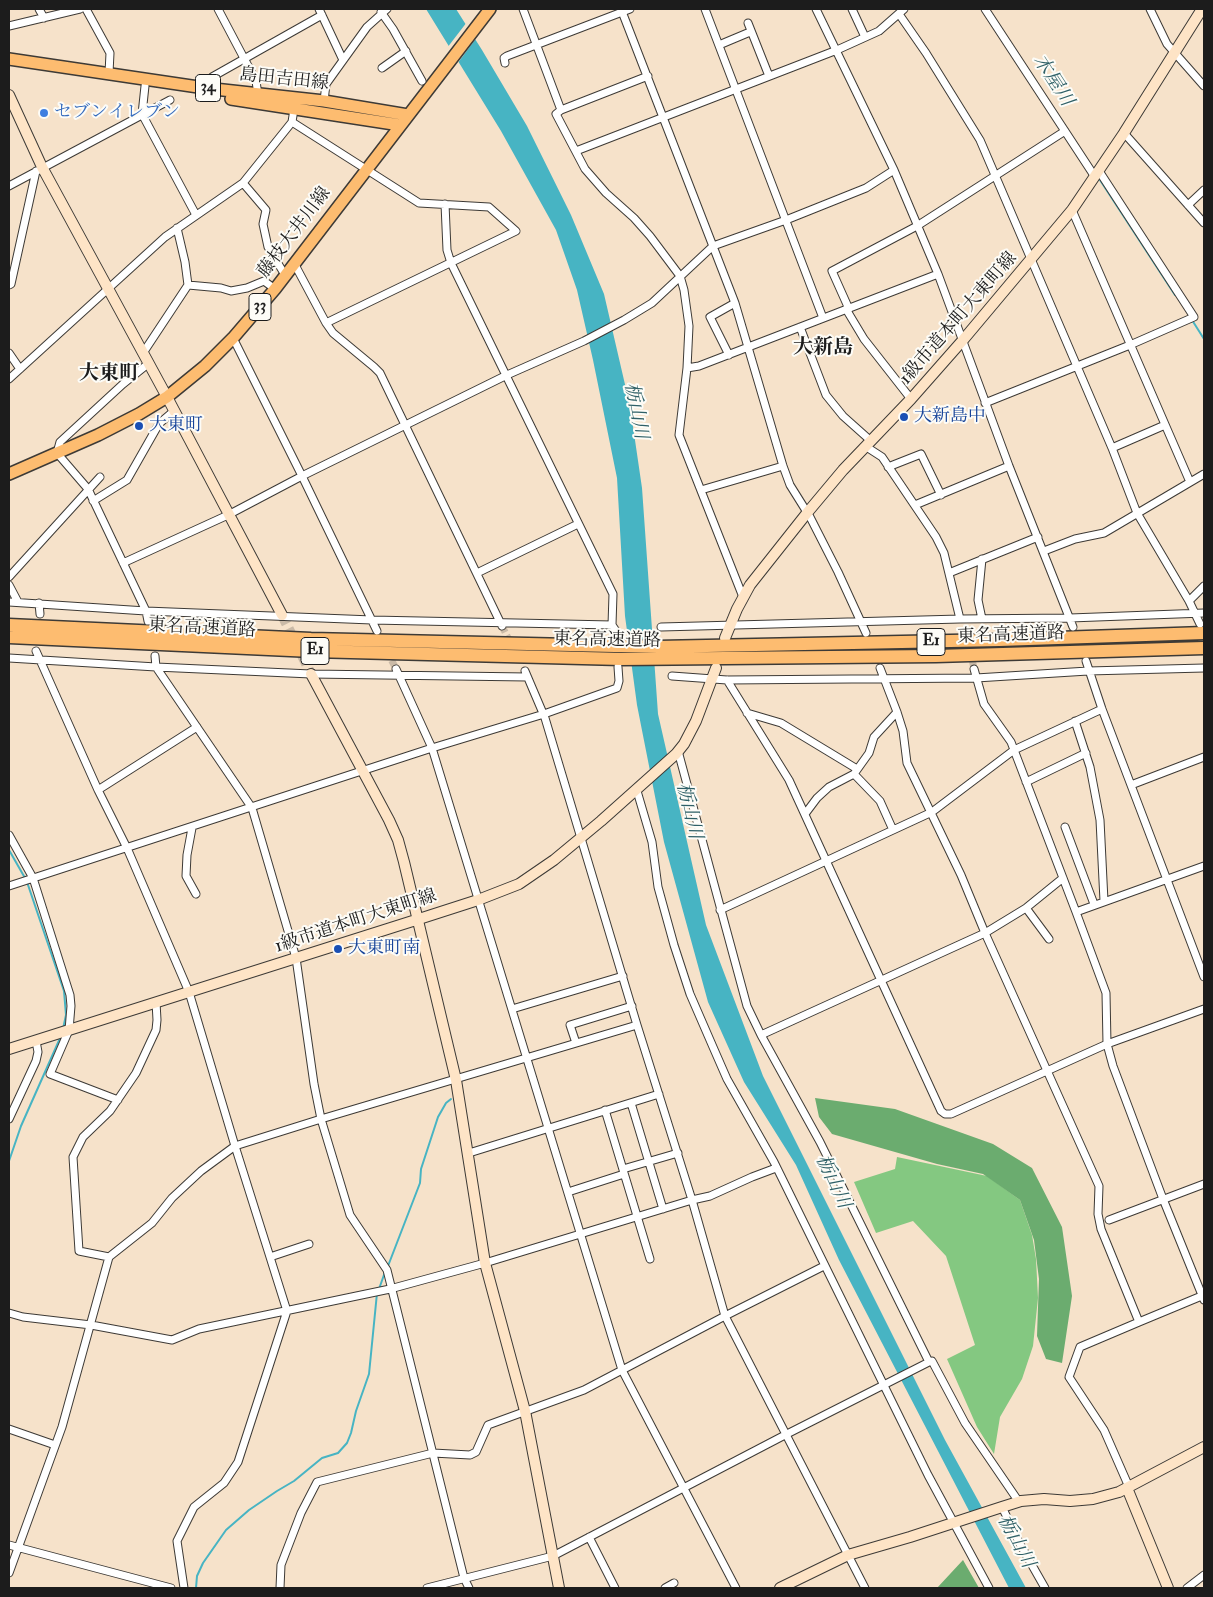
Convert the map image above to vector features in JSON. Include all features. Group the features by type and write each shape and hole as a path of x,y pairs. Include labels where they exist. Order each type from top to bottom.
{"highway":[{"name":"東名高速道路","path":"9,625 311,639 619,642 659,653 936,656 1204,648"},
{"name":"東名高速道路","path":"9,637 620,663 659,653 999,640 1202,628"}],"main road":[{"name":"藤枝大井川線","path":"9,475 98,435 167,397 205,366 233,338 275,289 490,9"},
{"name":"島田吉田線","path":"9,59 258,95 324,101 408,115"},
{"name":"島田吉田線","path":"9,66 400,125"}],"street":[{"path":"39,9 44,18"},
{"path":"9,26 80,9"},
{"path":"86,9 110,53 109,73"},
{"path":"218,9 256,81 258,95"},
{"path":"523,9 561,110"},
{"path":"705,9 823,318"},
{"path":"816,9 894,170 938,274 1009,466 1073,627"},
{"path":"852,9 864,37"},
{"path":"985,9 1065,132 1097,174 1191,318 1130,346 985,403"},
{"path":"1150,9 1167,44 1204,86"},
{"name":"1級市道本町大東町線","path":"725,638 750,585 807,513 843,470 911,399 963,340 1072,210 1124,134 1202,9"},
{"path":"324,101 326,84 367,27 384,10 422,81"},
{"path":"504,63 504,58 507,56 624,10 735,303 790,485 838,572 866,633"},
{"path":"576,151 836,50 879,30 902,11 974,128 1078,367 1137,513 1189,601 1202,628"},
{"path":"212,77 245,59 320,12 343,60"},
{"path":"748,23 769,76"},
{"path":"719,45 750,32"},
{"path":"382,68 406,51"},
{"path":"648,76 561,110 556,114 585,169 606,193 634,218 650,236 680,276 689,326 687,368 678,435 743,597"},
{"path":"145,86 142,114 196,215"},
{"path":"9,95 39,169 149,363 282,615"},
{"path":"9,186 170,100"},
{"path":"9,379 177,228 243,183 292,122 294,108"},
{"path":"292,122 419,203 489,207 516,231 326,323"},
{"path":"911,399 864,339 847,309 832,271 917,226 1065,132"},
{"path":"1124,134 1204,223"},
{"path":"9,285 11,284 39,169"},
{"path":"124,563 228,515 302,476 507,375 584,341 624,320 652,303 712,246 786,220 866,188 894,170"},
{"path":"243,183 266,210 264,224 268,247 285,275"},
{"path":"1188,205 1204,190"},
{"path":"445,204 447,250 451,263 613,594 612,625 619,642"},
{"path":"1072,210 1190,482"},
{"path":"143,353 188,285 177,228"},
{"path":"294,263 326,323 380,373 501,624"},
{"path":"687,368 699,366 729,355 938,274"},
{"path":"188,285 222,288 231,291 247,288 264,280 275,289"},
{"path":"729,355 710,317 735,303"},
{"path":"800,327 826,395 868,444 882,457 936,537 944,553 961,619 966,628"},
{"path":"233,338 377,631"},
{"path":"9,353 20,369"},
{"path":"148,621 146,611 88,489 57,453 60,442 122,384 149,363"},
{"path":"93,501 127,480 156,429 174,411"},
{"path":"1112,448 1165,425"},
{"path":"888,467 921,454 941,495"},
{"path":"701,490 783,466"},
{"path":"915,505 1009,466"},
{"path":"1044,551 1074,540 1104,533 1204,474"},
{"path":"9,577 100,477"},
{"path":"476,573 578,524"},
{"path":"949,573 1038,536"},
{"path":"982,559 978,600 982,619"},
{"path":"9,585 18,602"},
{"path":"1189,601 1204,586"},
{"path":"9,602 146,611 372,620 612,625"},
{"path":"39,603 40,614"},
{"path":"661,627 1070,618 1204,613"},
{"path":"36,651 38,660 98,790 127,848 189,992 235,1146 288,1310 238,1462 224,1483 194,1508 177,1542 184,1588"},
{"path":"155,656 156,668 252,808 296,958 314,1084 321,1119 350,1215 387,1270 390,1289 464,1578 469,1588"},
{"path":"9,658 156,668 311,674 397,672 526,674 544,714 637,1025 678,1153 725,1316 865,1588"},
{"path":"1086,661 1102,709 1204,977"},
{"path":"9,886 364,772 432,748 544,714 616,688 619,681 620,663"},
{"name":"1級市道本町大東町線","path":"9,1049 478,900 526,880 554,860 638,789 677,753 696,721 716,668"},
{"path":"880,668 903,731 907,763 961,875 984,932 1099,1186 1098,1214 1101,1229 1139,1322"},
{"path":"672,676 727,680 976,678 1088,671 1204,668"},
{"path":"974,669 984,704 1008,736 1014,750 1076,912 1106,994 1107,1044 1113,1066 1163,1199 1204,1297 1080,1347 1069,1377 1104,1430 1168,1588"},
{"path":"397,672 432,748 622,1370 736,1588"},
{"path":"311,674 398,840 456,1080 485,1263 525,1411 559,1588"},
{"path":"727,680 789,780 941,1111 945,1114 951,1114 1107,1044 1204,1009"},
{"path":"720,910 932,812 1014,750 1102,709"},
{"path":"747,712 781,723 848,762 880,801 893,830"},
{"path":"805,814 817,798 829,787 855,771 869,753 874,737 897,712"},
{"path":"1075,721 1086,753 1100,820 1104,901"},
{"path":"98,790 197,727"},
{"path":"677,753 747,1006 820,1142 929,1362 932,1361 965,1424 1019,1502"},
{"path":"1026,782 1086,753"},
{"path":"1131,785 1204,757"},
{"path":"638,789 652,842 658,887 674,945 690,994 727,1080 776,1168 953,1523 989,1588"},
{"path":"1065,827 1094,904"},
{"path":"192,828 187,855 186,876 196,894"},
{"path":"9,835 32,878 70,995 71,1006 68,1030 50,1074 118,1100"},
{"path":"1076,912 1204,866"},
{"path":"761,1035 984,932 1026,908 1063,878"},
{"path":"1026,908 1048,939"},
{"path":"512,1009 623,976"},
{"path":"109,1257 79,1251 73,1157 83,1137 110,1111 136,1073 156,1030 156,1002"},
{"path":"576,1043 570,1025 632,1006"},
{"path":"9,1573 62,1427 109,1257 152,1223 172,1198 201,1171 235,1146 637,1025"},
{"path":"9,1119 36,1061 38,1052 36,1040"},
{"path":"469,1153 659,1094"},
{"path":"631,1103 663,1209"},
{"path":"605,1110 650,1259"},
{"path":"568,1192 648,1162 678,1153"},
{"path":"9,1313 23,1317 91,1325 172,1340 199,1329 390,1289 485,1263 710,1196 776,1168"},
{"path":"1109,1220 1204,1184"},
{"path":"270,1257 309,1244"},
{"path":"280,1588 281,1564 301,1513 317,1482 433,1453 470,1455 476,1452 488,1425 584,1390 824,1266"},
{"path":"427,1588 553,1556 929,1362"},
{"path":"9,1429 55,1445"},
{"path":"780,1588 848,1555 1002,1506 1044,1499 1070,1501 1093,1499 1128,1487 1204,1447"},
{"path":"1002,1506 1020,1544 1045,1588"},
{"path":"589,1537 615,1588"},
{"path":"9,1545 172,1588"},
{"path":"1187,1588 1204,1575"},
{"path":"665,1588 674,1583"}],"green space":[{"path":"815,1098 895,1109 993,1144 1032,1168 1062,1227 1072,1296 1062,1363 1046,1359 1037,1336 1039,1279 1034,1240 1020,1200 983,1174 937,1164 832,1134 819,1117"},
{"path":"897,1157 987,1176 1020,1200 1032,1235 1036,1259 1038,1298 1033,1346 1022,1379 1000,1417 994,1454 977,1427 947,1359 975,1345 946,1256 913,1221 876,1233 854,1182 895,1169"},
{"path":"963,1560 979,1588 937,1588"}],"water":[{"path":"426,9 456,9 482,50 527,126 571,215 604,294 630,406 642,488 658,714 706,925 763,1076 945,1440 1026,1588 1009,1588 839,1260 796,1165 744,1082 708,1002 664,842 637,705 625,616 617,478 577,290 556,230 501,131"}],"pier":[{"path":"467,22 477,37 457,64 447,48"}],"waterway":[{"name":"木屋川","path":"1100,180 1175,295"},
{"name":"木屋川","path":"1192,320 1204,339"},
{"path":"9,850 25,878"},
{"path":"27,882 64,991 66,1015 63,1029"},
{"path":"9,1161 21,1126 61,1036"},
{"path":"388,1266 420,1183 421,1169 438,1117 446,1103 451,1099"},
{"path":"379,1289 385,1272"},
{"path":"196,1588 197,1576 203,1563 226,1530 249,1510 294,1481 322,1458 338,1453 347,1443 369,1374 377,1293"}],"tunnel":[{"path":"282,615 311,674"},
{"path":"502,626 511,644"},
{"path":"966,628 974,669"},
{"path":"387,651 396,669"}],"place":[{"name":"セブンイレブン","path":"44,113"},
{"name":"大新島中","path":"904,417"},
{"name":"大東町","path":"139,426"},
{"name":"大東町南","path":"338,949"}],"district":[{"name":"大新島","path":"823,349"},
{"name":"大東町","path":"109,375"}],"water label":[{"name":"栃山川","path":"635,411"},
{"name":"栃山川","path":"688,811"},
{"name":"栃山川","path":"832,1182"},
{"name":"栃山川","path":"1015,1542"}]}
